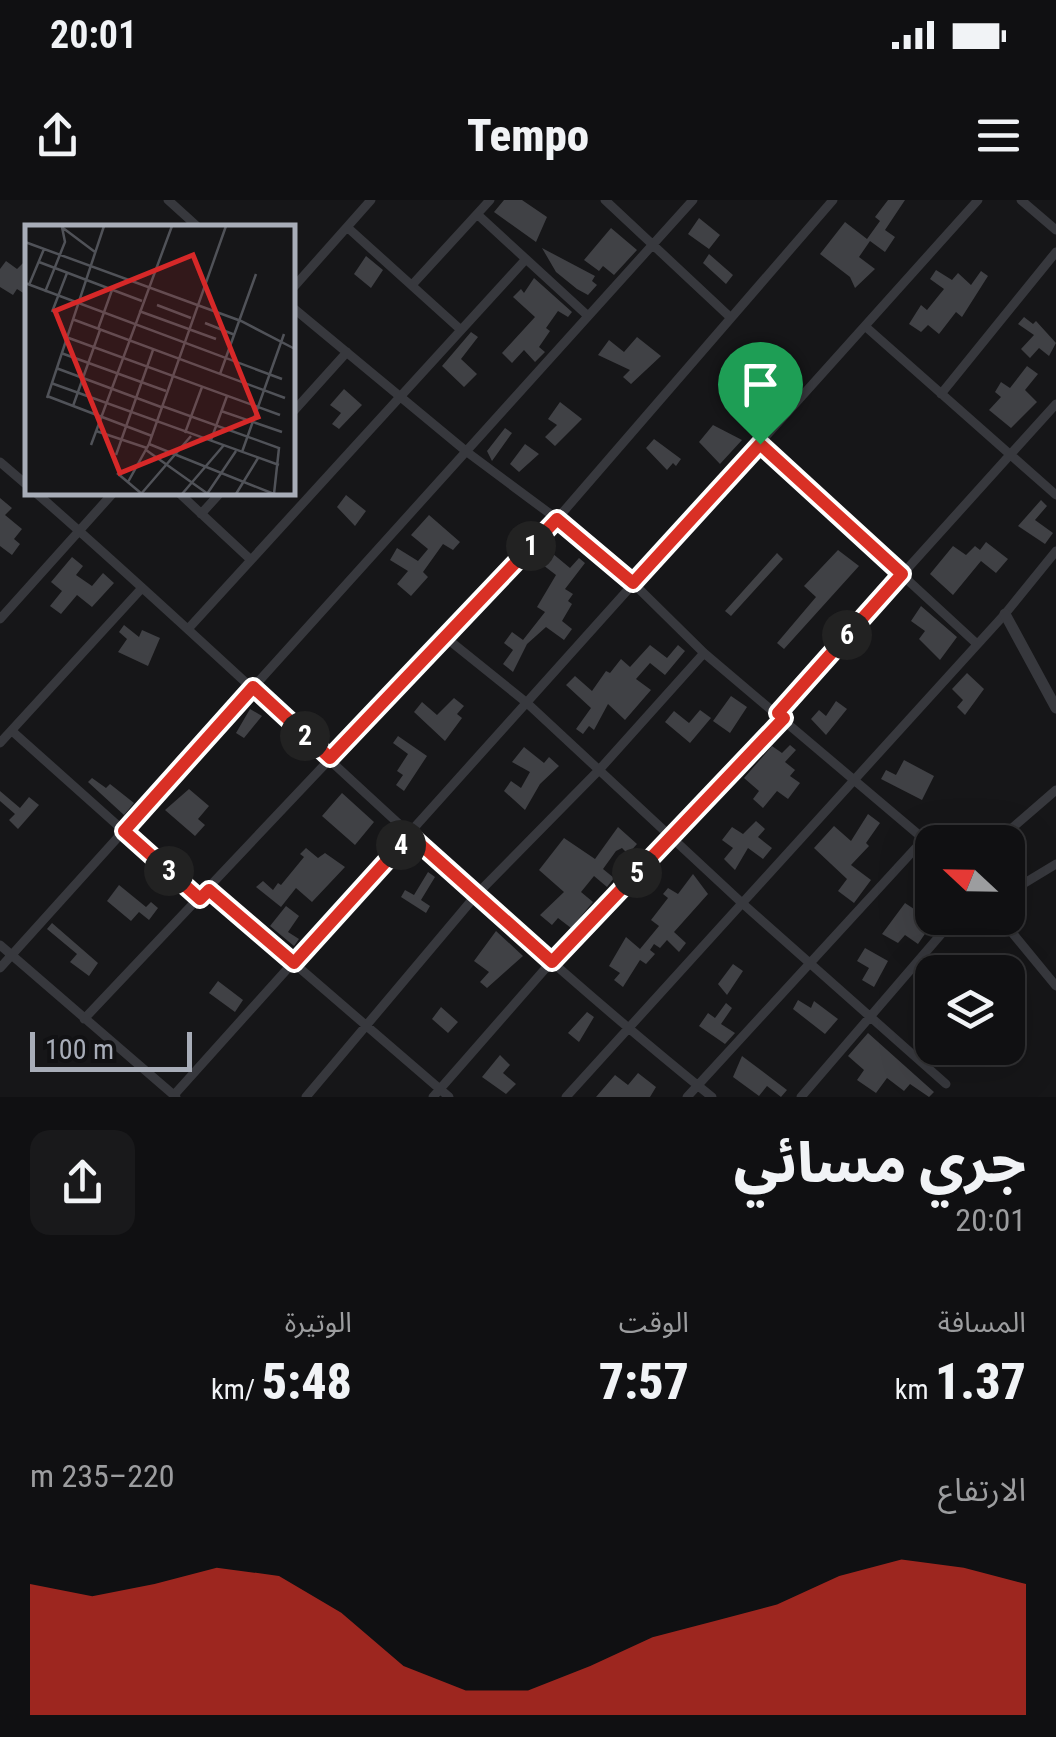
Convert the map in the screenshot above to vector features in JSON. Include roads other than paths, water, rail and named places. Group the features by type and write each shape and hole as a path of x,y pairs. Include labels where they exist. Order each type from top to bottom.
{"street":[{"path":"168,200 197,225"},
{"path":"295,286 371,200"},
{"path":"412,285 490,200"},
{"path":"605,200 731,318"},
{"path":"0,968 692,200"},
{"path":"84,1018 557,519 833,200"},
{"path":"0,945 175,1096 978,200"},
{"path":"1022,200 1056,230"},
{"path":"478,214 588,316"},
{"path":"347,227 461,330"},
{"path":"941,394 1056,252"},
{"path":"188,629 526,259"},
{"path":"295,309 633,583 704,653 915,831"},
{"path":"866,328 1056,495"},
{"path":"295,410 347,352"},
{"path":"209,890 441,1094 552,962 671,837 1056,404"},
{"path":"760,444 977,644"},
{"path":"0,462 25,483"},
{"path":"38,495 628,1030 712,1097"},
{"path":"0,619 111,495"},
{"path":"181,495 251,560"},
{"path":"202,514 218,495"},
{"path":"566,1097 1006,614 1056,552"},
{"path":"0,743 142,588"},
{"path":"1006,614 1056,708"},
{"path":"445,637 527,703 742,903 946,1084"},
{"path":"306,1097 477,894 599,770 704,653"},
{"path":"12,730 200,899"},
{"path":"1016,825 1056,790"},
{"path":"687,1097 809,962 915,855"},
{"path":"1025,883 1056,864"},
{"path":"801,1097 940,935"},
{"path":"1014,935 1056,986"}]}
